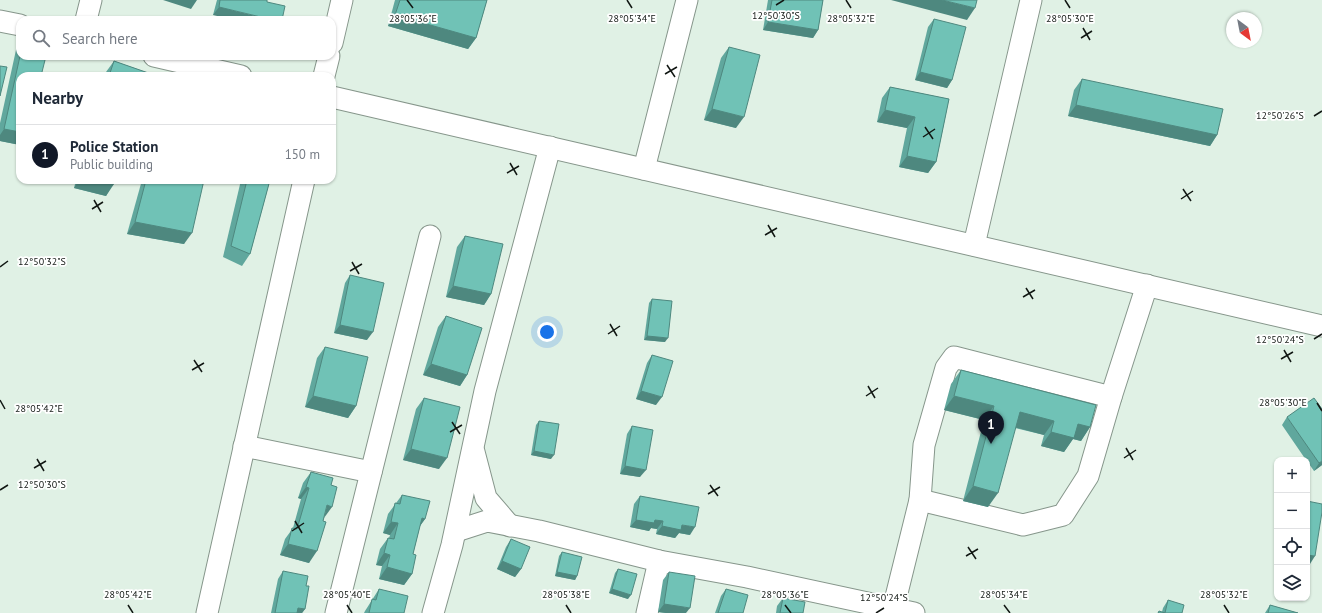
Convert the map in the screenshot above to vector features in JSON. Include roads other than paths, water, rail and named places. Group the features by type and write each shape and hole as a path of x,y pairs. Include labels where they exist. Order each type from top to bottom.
{"street":[{"path":"87,16 91,0"},
{"path":"336,26 342,0"},
{"path":"644,169 687,0"},
{"path":"974,245 1031,0"},
{"path":"0,21 16,24"},
{"path":"171,60 224,72"},
{"path":"325,72 328,60"},
{"path":"336,98 1322,326"},
{"path":"434,612 456,531 485,391 550,147"},
{"path":"207,613 303,184"},
{"path":"336,613 430,236"},
{"path":"920,500 1023,525 1063,515 1088,476 1111,397 1147,286"},
{"path":"893,610 920,500 924,445 946,368 954,357 1111,397"},
{"path":"244,446 371,472"},
{"path":"473,448 486,498 510,526"},
{"path":"456,531 487,521 659,561 747,577 893,610 914,613"},
{"path":"647,613 659,561"}],"place":[{"name":"Police Station","path":"991,444"}]}
